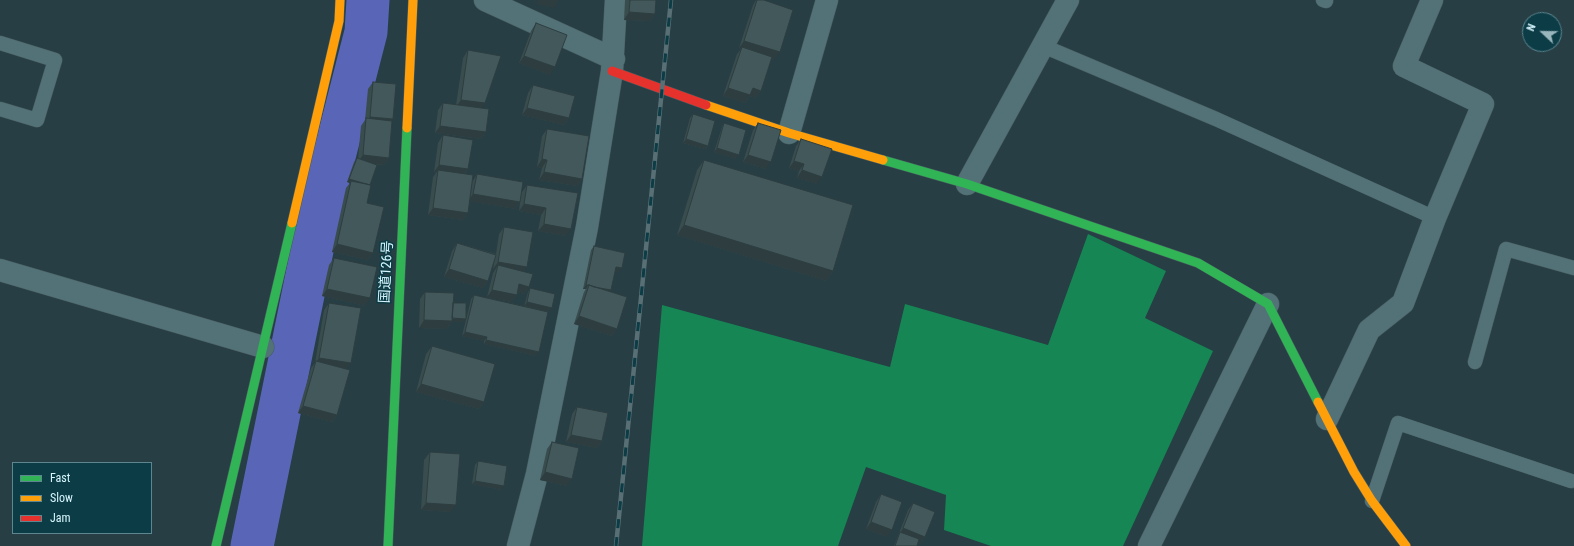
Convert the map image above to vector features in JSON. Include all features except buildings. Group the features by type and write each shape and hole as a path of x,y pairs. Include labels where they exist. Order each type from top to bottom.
{"main road":[{"path":"216,546 339,21 340,0"},
{"name":"国道126号","path":"388,546 413,0"},
{"path":"613,65 662,90 789,133 967,184 1198,262 1268,304 1354,472 1372,501 1406,546"}],"street":[{"path":"485,0 613,65"},
{"path":"518,546 537,474 586,235 613,65 616,0"},
{"path":"789,133 827,0"},
{"path":"967,184 1068,0"},
{"path":"1327,419 1369,330 1403,303 1435,218 1483,104 1404,66 1432,0"},
{"path":"0,270 263,347"},
{"path":"1149,546 1268,304"}],"lane":[{"path":"0,43 55,60 37,120 0,109"},
{"path":"1043,46 1216,119 1435,218"},
{"path":"1474,362 1506,249 1574,268"},
{"path":"1372,501 1398,423 1571,481"}],"green space":[{"path":"1088,234 1166,271 1145,318 1213,351 1123,546 991,546 944,530 946,495 866,467 838,546 642,546 662,305 890,367 905,304 1048,345"}],"waterway":[{"path":"252,546 320,211 366,32 368,0"}],"railway":[{"path":"616,546 671,0"}],"traffic: fast":[{"path":"388,546 407,128"},
{"path":"883,160 967,184 1198,263 1268,304 1318,402"},
{"path":"216,546 292,223"}],"traffic: slow":[{"path":"292,223 339,21 340,0"},
{"path":"407,128 413,0"},
{"path":"706,105 789,133 883,160"},
{"path":"1318,402 1354,472 1372,501 1406,546"}],"traffic: jam":[{"path":"612,71 706,105"}]}
